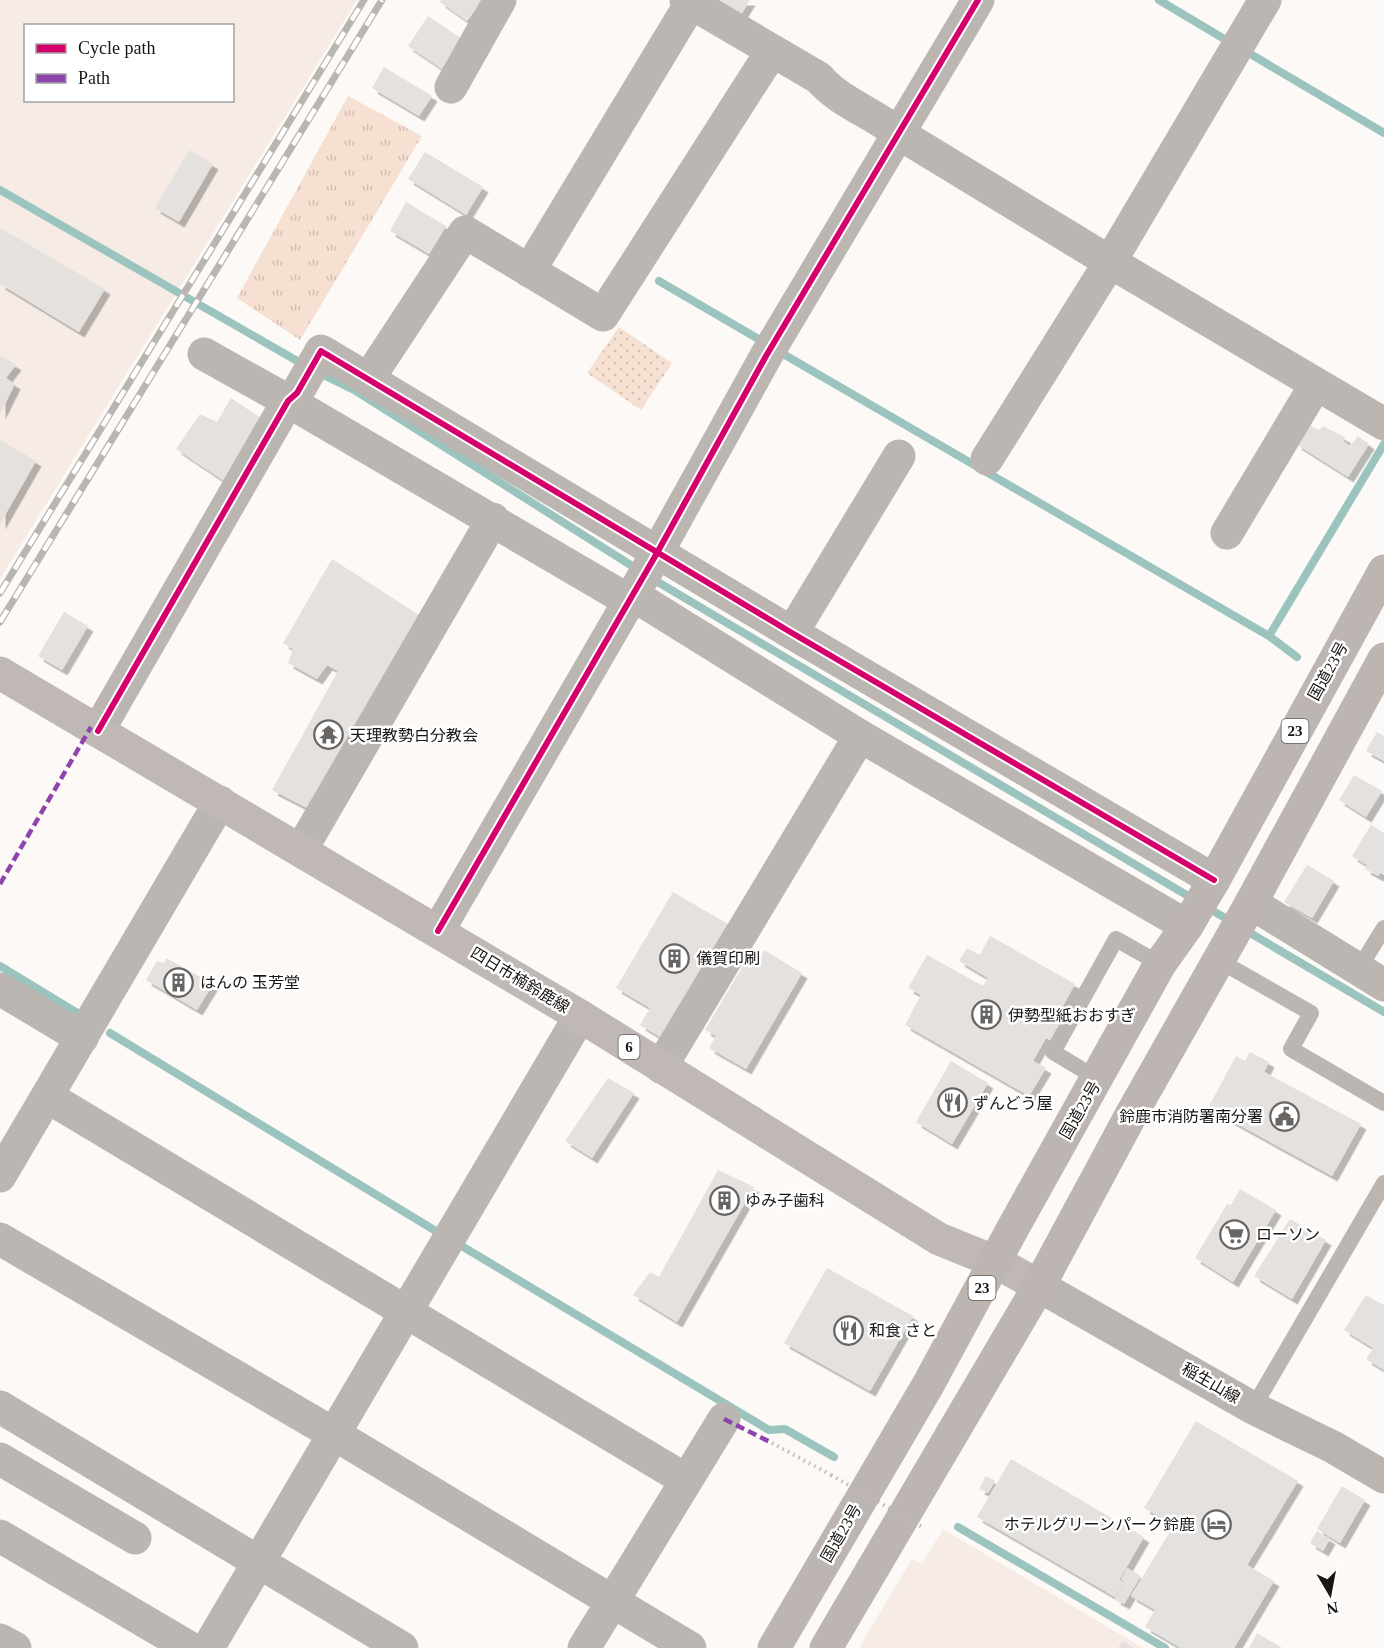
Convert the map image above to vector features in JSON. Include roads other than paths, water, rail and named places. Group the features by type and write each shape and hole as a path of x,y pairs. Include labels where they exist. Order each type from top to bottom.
{"highway":[{"name":"国道23号","path":"774,1648 928,1385 996,1262 1012,1228 1098,1079 1160,964 1187,926 1210,886 1384,571"},
{"path":"826,1648 1039,1286 1384,659"}],"main road":[{"name":"四日市楠鈴鹿線","path":"0,673 438,931 939,1239 996,1262 1039,1286"},
{"name":"稲生山線","path":"1039,1286 1252,1408 1333,1447 1384,1477"}],"street":[{"path":"451,87 501,0"},
{"path":"438,931 633,595 773,345 978,0"},
{"path":"987,459 1110,262 1265,0"},
{"path":"529,270 688,1 819,78 828,89 884,121 898,133 1110,262 1382,423"},
{"path":"369,378 465,232 603,315 772,51"},
{"path":"98,731 321,351 1210,886"},
{"path":"204,354 293,397 621,596 633,595 860,736 1187,926"},
{"path":"1227,533 1316,384"},
{"path":"792,633 899,456"},
{"path":"302,850 493,519"},
{"path":"661,1067 860,736"},
{"path":"0,1176 220,802"},
{"path":"1248,907 1371,978"},
{"path":"0,989 88,1028"},
{"path":"208,1648 580,1017"},
{"path":"48,1097 686,1480"},
{"path":"0,1239 334,1434 690,1648"},
{"path":"0,1407 402,1648"},
{"path":"584,1648 724,1419"},
{"path":"0,1459 135,1538"},
{"path":"0,1536 190,1648"},
{"path":"0,1640 15,1648"}],"lane":[{"path":"1371,978 1384,928"},
{"path":"1098,1079 1053,1052 1116,939 1160,964"},
{"path":"1223,952 1311,1013 1291,1049 1384,1103"},
{"path":"1252,1408 1384,1183"}],"waterway":[{"path":"1159,0 1231,43"},
{"path":"1242,49 1384,133"},
{"path":"0,190 306,366"},
{"path":"659,281 767,344"},
{"path":"778,351 1269,636 1384,444"},
{"path":"317,372 356,391 640,571"},
{"path":"651,578 1195,900"},
{"path":"1269,636 1297,657"},
{"path":"1206,907 1234,923"},
{"path":"1245,930 1384,1012"},
{"path":"0,966 79,1014"},
{"path":"110,1033 444,1236"},
{"path":"455,1242 769,1430 785,1429 834,1457"},
{"path":"958,1527 1165,1648"}],"railway":[{"path":"0,593 364,0"},
{"path":"0,622 382,0"}],"place":[{"name":"天理教勢白分教会","path":"329,735"},
{"name":"儀賀印刷","path":"675,958"},
{"name":"はんの 玉芳堂","path":"179,982"},
{"name":"伊勢型紙おおすぎ","path":"987,1015"},
{"name":"ずんどう屋","path":"952,1103"},
{"name":"鈴鹿市消防署南分署","path":"1284,1116"},
{"name":"ゆみ子歯科","path":"724,1200"},
{"name":"ローソン","path":"1235,1234"},
{"name":"和食 さと","path":"848,1330"},
{"name":"ホテルグリーンパーク鈴鹿","path":"1216,1524"}]}
